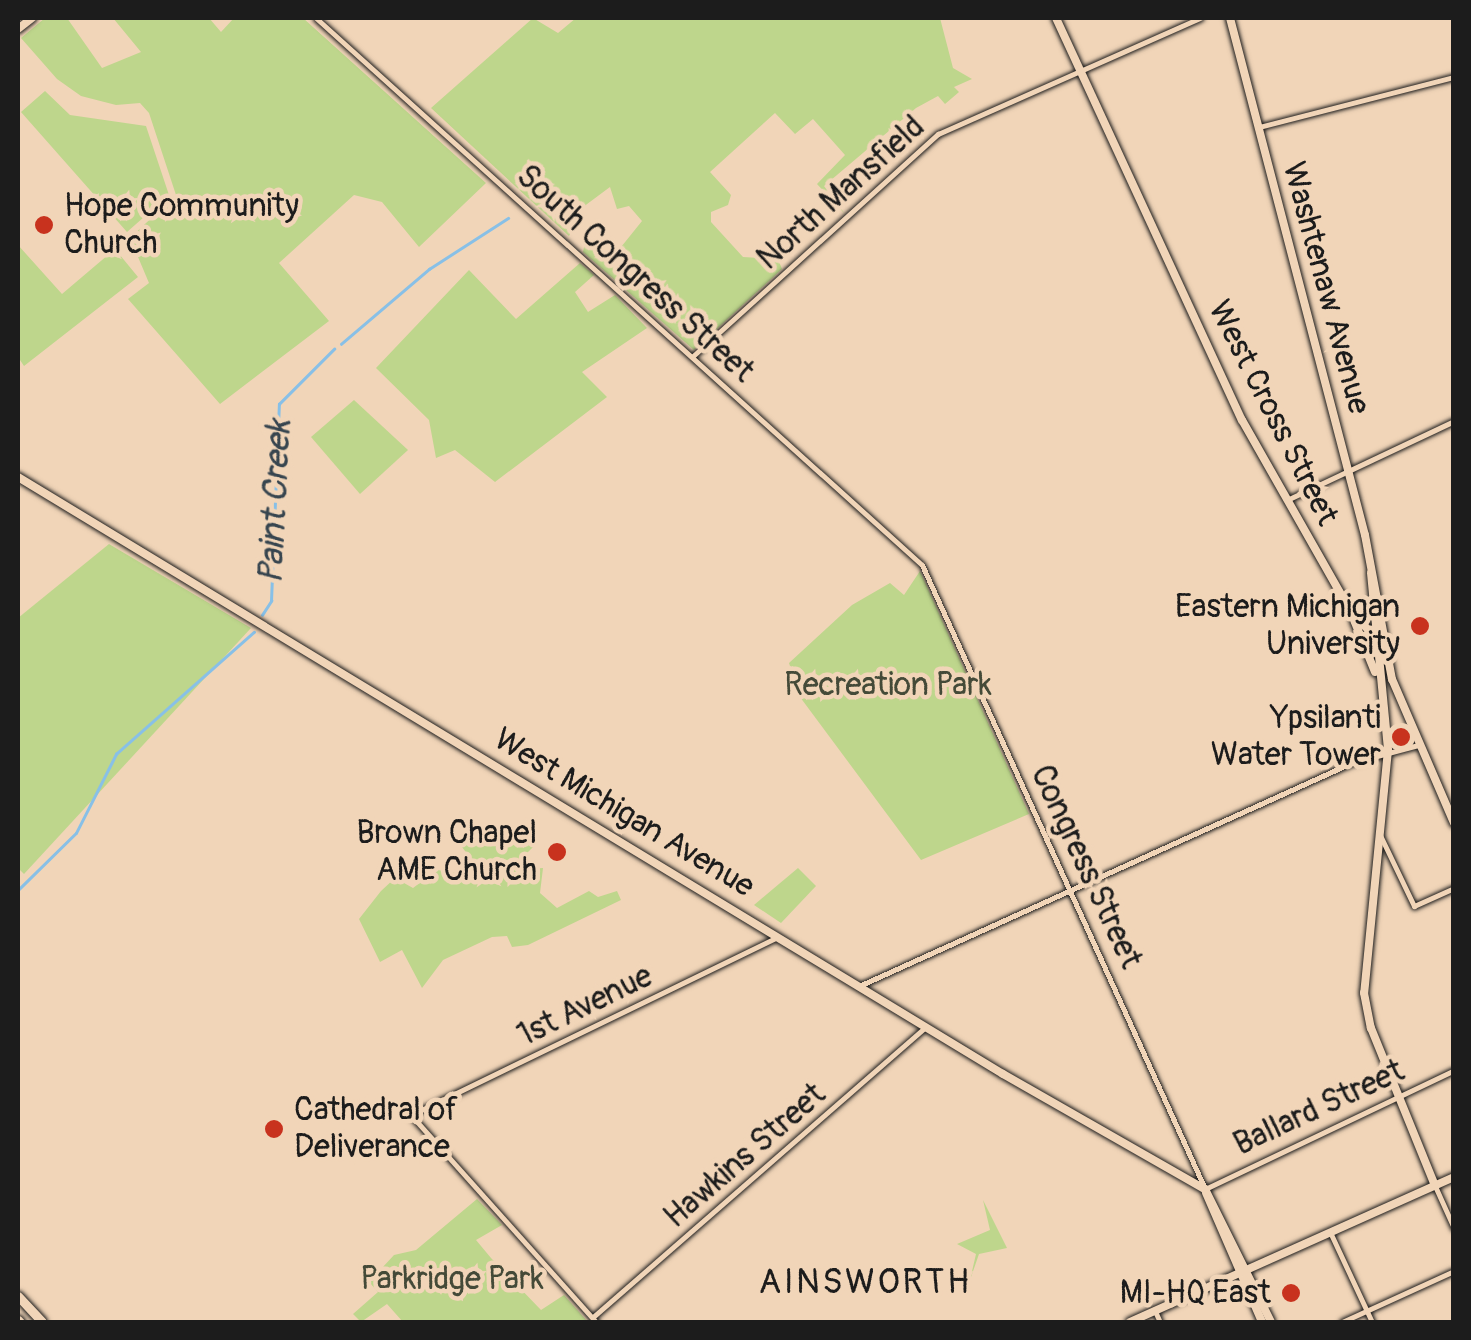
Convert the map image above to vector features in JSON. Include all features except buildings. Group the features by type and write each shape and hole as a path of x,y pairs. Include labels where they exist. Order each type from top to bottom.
{"highway":[{"path":"18,1296 42,1322"}],"main road":[{"path":"18,30 32,18"},
{"name":"West Cross Street","path":"1056,18 1242,420 1351,612 1384,647 1418,745 1454,823"},
{"name":"Washtenaw Avenue","path":"1230,18 1348,470 1384,647"},
{"name":"West Michigan Avenue","path":"18,477 926,1027 1205,1189"},
{"name":"Washtenaw Avenue","path":"1371,573 1371,611 1388,750 1363,990 1398,1096 1435,1186"},
{"path":"1351,612 1364,617 1371,611"},
{"path":"1351,612 1384,704"},
{"path":"1130,1322 1454,1177"},
{"path":"1205,1189 1271,1322"},
{"path":"1244,1272 1262,1322"}],"street":[{"name":"South Congress Street","path":"316,18 922,565"},
{"name":"North Mansfield","path":"693,356 938,134 1200,18"},
{"path":"1259,127 1454,77"},
{"path":"1287,500 1454,420"},
{"name":"Congress Street","path":"922,565 1205,1189"},
{"path":"859,986 1388,750 1418,745"},
{"path":"1380,835 1414,906 1454,888"},
{"name":"1st Avenue","path":"594,1320 411,1115 778,937"},
{"name":"Hawkins Street","path":"594,1320 926,1027"},
{"name":"Ballard Street","path":"1205,1189 1454,1070"},
{"name":"Washtenaw Avenue","path":"1435,1186 1454,1228"},
{"path":"1330,1232 1372,1322"},
{"path":"1342,1322 1454,1271"},
{"path":"1155,1311 1160,1322"}],"green space":[{"path":"45,18 67,18 102,68 141,52 113,18 209,18 221,32 234,18 303,18 486,183 419,247 382,202 354,195 279,263 329,321 220,404 128,299 149,283 130,238 176,195 149,113 140,103 116,105 81,96 57,79 21,38"},
{"path":"533,18 558,33 576,18 940,18 953,68 972,79 954,87 959,92 945,104 938,96 916,108 824,186 845,214 817,184 845,155 813,119 795,134 775,113 710,172 731,195 728,205 711,212 711,222 743,257 778,259 782,269 694,350 583,252 585,242 609,262 642,221 629,206 617,209 610,187 575,213 579,219 569,236 431,108"},
{"path":"45,91 70,115 146,126 169,195 127,232 21,112"},
{"path":"18,245 62,294 115,249 138,277 24,366 18,357"},
{"path":"580,263 594,275 575,292 588,312 615,295 647,328 582,372 607,397 495,482 455,450 436,458 429,420 376,368 469,270 516,319"},
{"path":"354,400 408,450 360,494 311,437"},
{"path":"109,544 251,628 24,874 18,868 18,618"},
{"name":"Recreation Park","path":"920,571 1029,814 921,860 800,697 789,663 852,605 890,583 904,595"},
{"path":"520,831 538,831 536,844 521,859 526,869 543,868 540,893 557,908 589,891 598,897 617,891 621,900 528,945 512,947 507,936 492,937 443,960 422,988 402,950 380,962 359,919 381,891 395,878 413,888 437,870 461,873 471,859 459,843 484,838 505,848"},
{"path":"798,868 816,886 781,923 754,905"},
{"name":"Parkridge Park","path":"477,1199 502,1225 476,1240 491,1258 541,1310 564,1295 588,1322 403,1322 387,1304 361,1322 353,1314 378,1292 369,1282 394,1255 416,1250"},
{"path":"983,1200 1007,1248 979,1254 970,1280 976,1254 957,1244 990,1230"}],"waterway":[{"name":"Paint Creek","path":"341,344 429,269 508,218"},
{"name":"Paint Creek","path":"262,615 271,601 279,404 334,349"},
{"name":"Paint Creek","path":"18,890 76,833 116,754 254,632"}],"place":[{"name":"Hope Community Church","path":"44,225"},
{"name":"Eastern Michigan University","path":"1420,626"},
{"name":"Ypsilanti Water Tower","path":"1401,737"},
{"name":"Brown Chapel AME Church","path":"557,852"},
{"name":"Cathedral of Deliverance","path":"274,1129"},
{"name":"MI-HQ East","path":"1291,1293"}],"district":[{"name":"AINSWORTH","path":"865,1282"}]}
